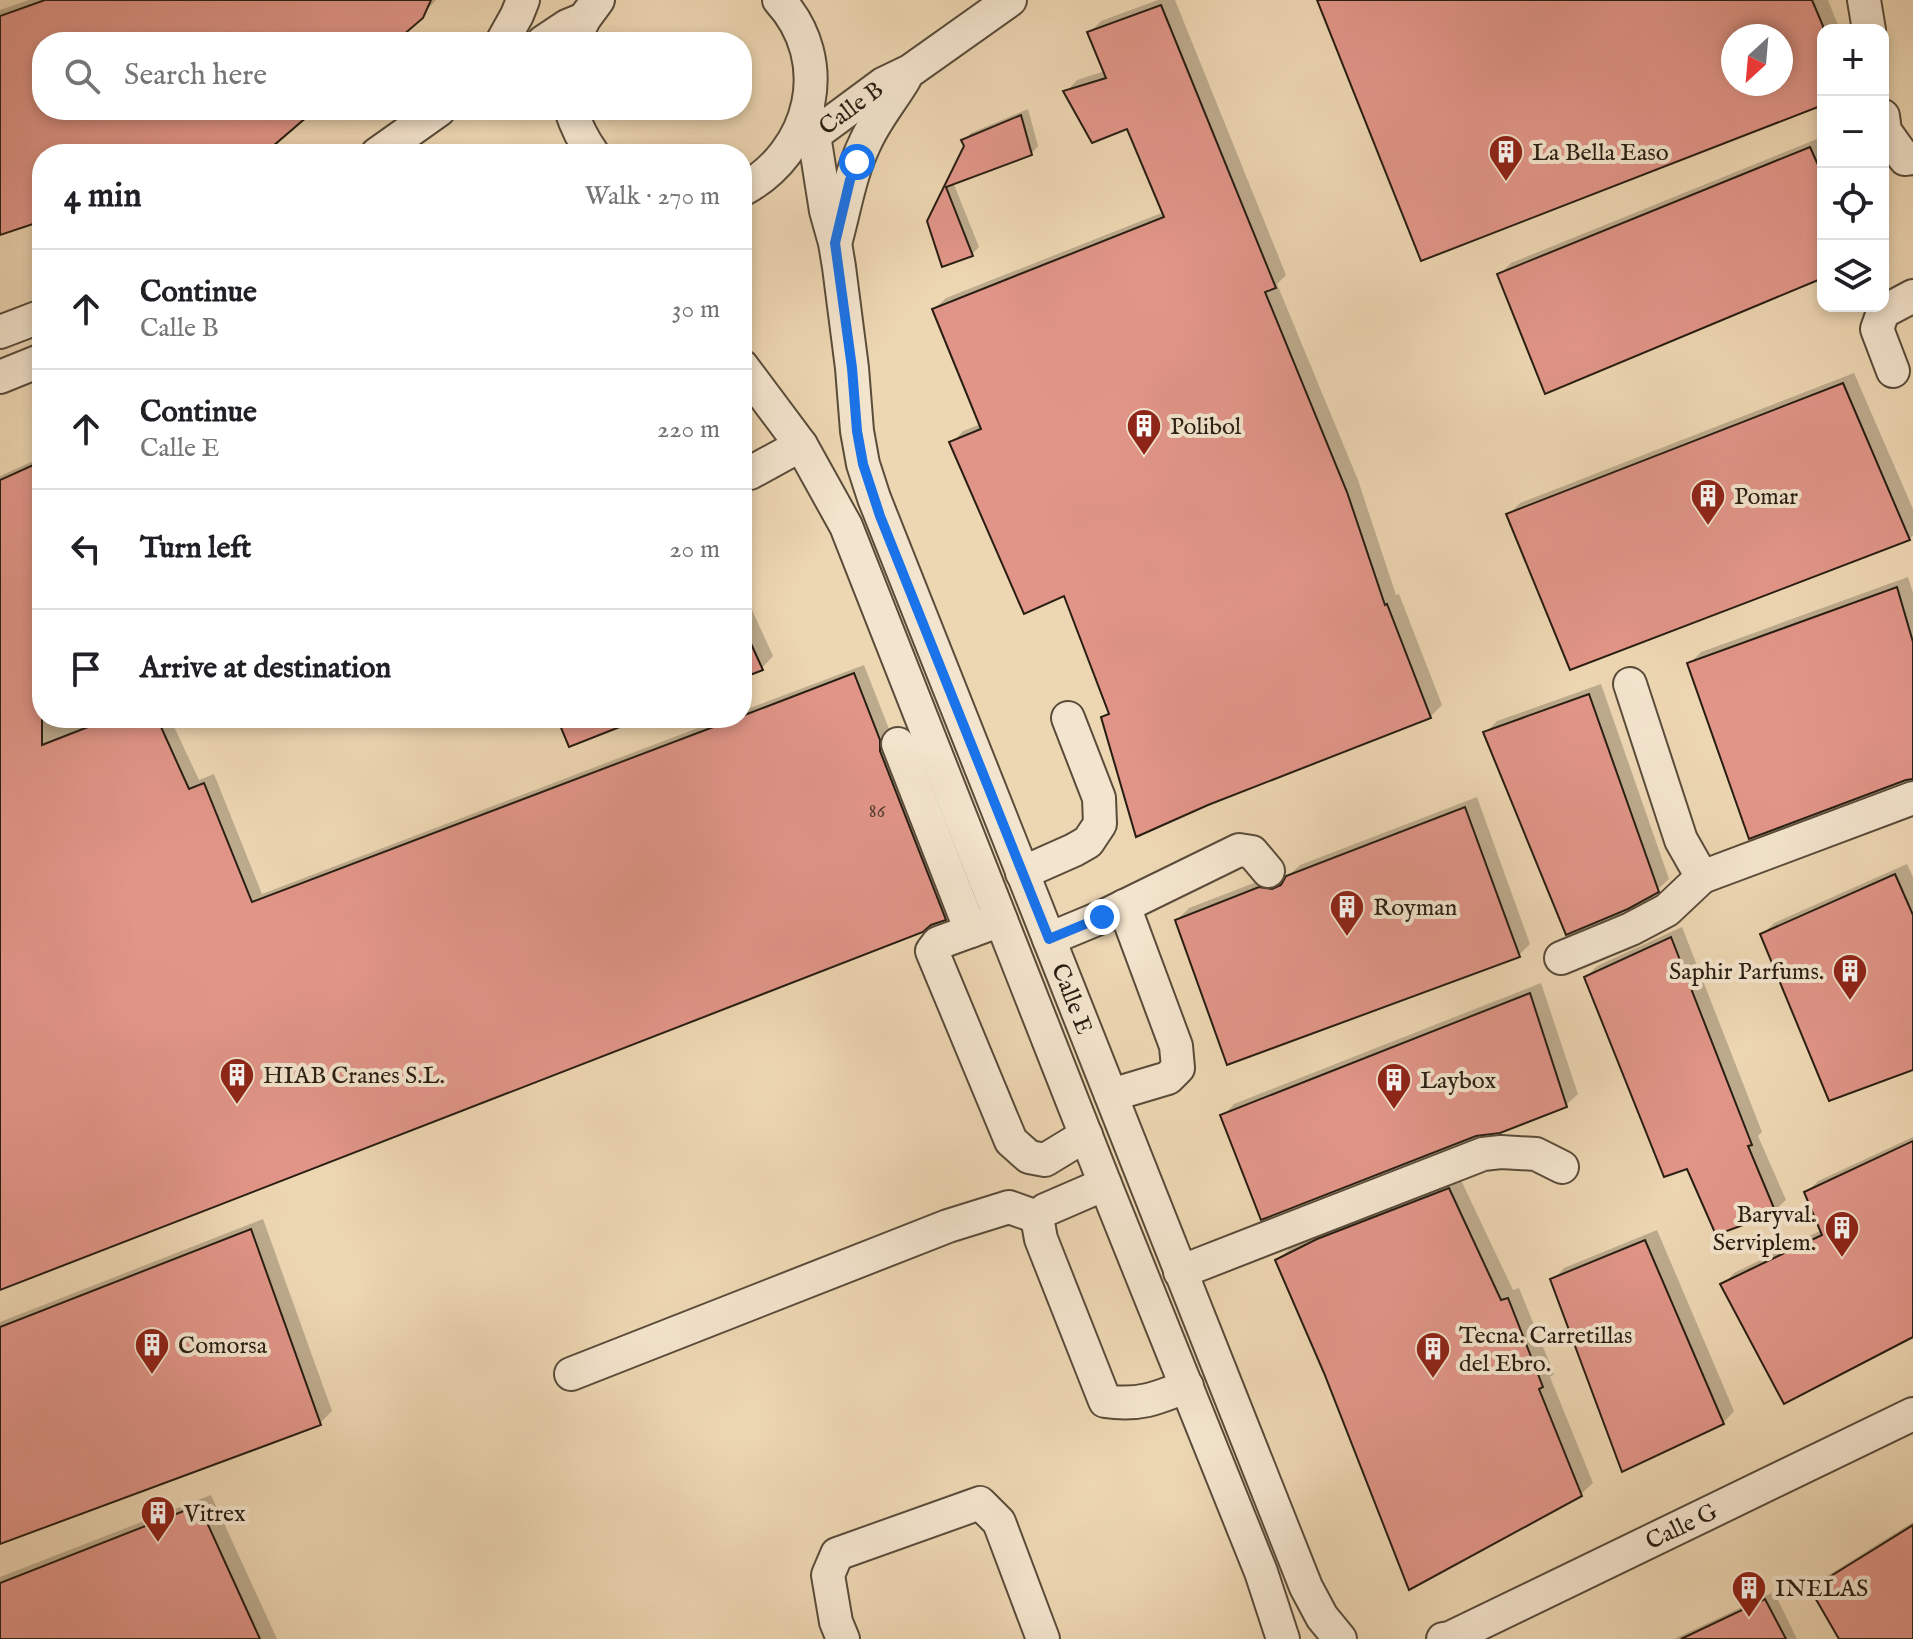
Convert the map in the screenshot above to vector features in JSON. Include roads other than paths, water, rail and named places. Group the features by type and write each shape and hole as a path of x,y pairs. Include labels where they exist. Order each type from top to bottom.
{"street":[{"path":"508,32 523,0"},
{"name":"Calle E","path":"779,0 798,26 810,66 811,88 805,129 835,243 857,431 880,516 1306,1587 1322,1617 1341,1639"},
{"name":"Calle B","path":"752,183 781,160 805,129 910,71 1010,0"},
{"path":"1864,0 1868,24"},
{"name":"Calle B","path":"835,243 850,180 865,142 910,71"},
{"path":"391,144 425,120"},
{"path":"575,120 587,144"},
{"path":"1889,137 1905,159 1913,158"},
{"path":"1893,371 1877,329 1883,312 1913,296"},
{"path":"0,332 32,320"},
{"path":"0,377 32,364"},
{"name":"Calle E","path":"752,379 801,445 846,526 903,741 1001,920 1261,1572 1283,1639"},
{"path":"752,472 801,445"},
{"path":"1630,684 1681,840 1702,877"},
{"path":"1022,873 1088,842 1100,824 1099,798 1068,718"},
{"path":"903,741 971,931"},
{"path":"1561,958 1631,929 1667,910 1702,877 1913,798"},
{"path":"1049,939 1239,850 1252,852 1268,871"},
{"path":"1111,1095 1168,1078 1178,1068 1176,1046 1124,906"},
{"path":"1001,920 938,943 932,951 1011,1141 1029,1157 1045,1160 1086,1135"},
{"path":"1180,1272 1483,1154 1536,1154 1562,1167"},
{"path":"1037,1217 1045,1210 1105,1184"},
{"path":"571,1374 948,1226 1009,1207 1037,1217"},
{"path":"1037,1217 1041,1239 1105,1401 1137,1403 1158,1399 1187,1386"},
{"name":"Calle G","path":"1447,1639 1913,1414"},
{"path":"843,1639 836,1622 828,1575 837,1554 980,1503 999,1522 1043,1639"},
{"path":"1333,1639 1341,1639"}],"place":[{"name":"La Bella Easo","path":"1506,183"},
{"name":"Polibol","path":"1144,457"},
{"name":"Pomar","path":"1708,527"},
{"name":"Royman","path":"1347,938"},
{"name":"Saphir Parfums.","path":"1850,1002"},
{"name":"HIAB Cranes S.L.","path":"237,1106"},
{"name":"Laybox","path":"1394,1111"},
{"name":"Baryval. Serviplem.","path":"1842,1259"},
{"name":"Comorsa","path":"152,1376"},
{"name":"Tecna. Carretillas del Ebro.","path":"1433,1380"},
{"name":"Vitrex","path":"158,1544"},
{"name":"INELAS","path":"1749,1619"}]}
